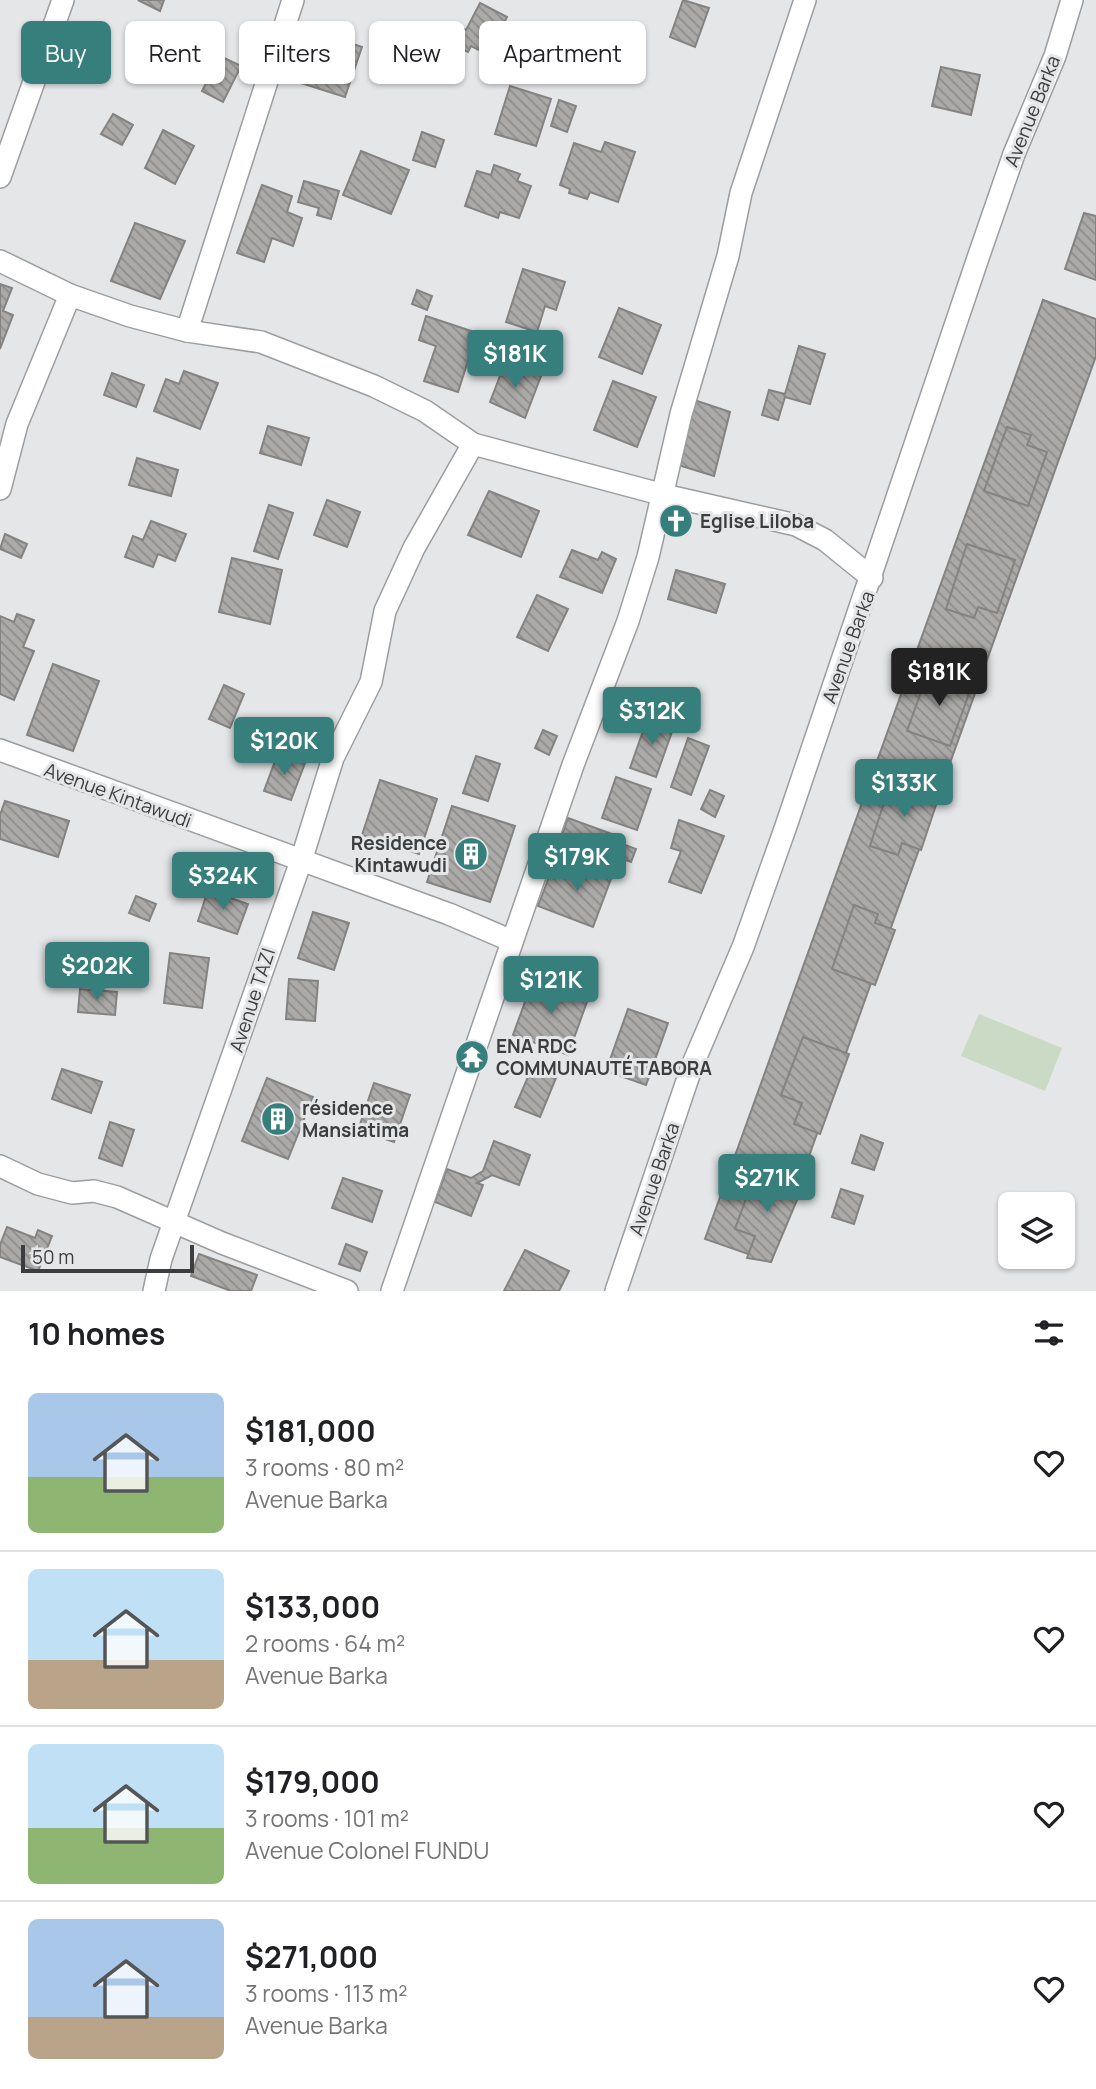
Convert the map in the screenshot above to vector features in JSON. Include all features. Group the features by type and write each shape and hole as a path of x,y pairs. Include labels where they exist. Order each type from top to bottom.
{"street":[{"path":"0,177 63,0"},
{"path":"187,331 293,0"},
{"path":"392,1291 512,940 628,621 664,495 681,414 728,256 741,193 805,0"},
{"name":"Avenue Barka","path":"616,1291 692,1066 743,947 872,578 979,255 1014,155 1055,56 1072,0"},
{"path":"2,256 70,295 187,331 261,342 374,386 425,411 473,444 664,495 796,525 825,540 872,578"},
{"path":"0,489 17,424 70,295"},
{"name":"Avenue TAZI","path":"154,1291 174,1223 301,861 333,758 371,682 385,611 414,548 473,444"},
{"name":"Avenue Kintawudi","path":"0,750 449,914 512,940"},
{"path":"0,1166 38,1184 61,1190 105,1193 347,1291"}],"green space":[{"path":"979,1014 1062,1048 1045,1091 961,1056"}],"building":[{"path":"138,0 164,0 160,11"},
{"path":"683,0 709,8 695,47 670,37"},
{"path":"480,3 507,17 505,21 479,21 479,50 471,46 468,52 465,51 466,30"},
{"path":"355,45 362,47 355,68"},
{"path":"225,58 239,65 223,102 202,91 206,84 225,84"},
{"path":"941,67 980,75 971,115 932,106"},
{"path":"304,84 349,84 345,97"},
{"path":"510,86 551,99 536,146 495,134"},
{"path":"559,100 576,106 567,132 551,126"},
{"path":"113,114 133,125 122,145 101,134"},
{"path":"163,130 194,146 175,184 145,168"},
{"path":"422,132 444,140 435,167 413,160"},
{"path":"605,142 635,152 618,202 590,192 587,199 569,193 570,189 560,185 574,143 601,152"},
{"path":"361,151 409,170 391,214 343,195"},
{"path":"494,165 520,174 517,181 531,186 519,218 500,212 498,218 465,206 477,171 491,175"},
{"path":"304,181 339,191 331,219 317,215 319,208 298,202"},
{"path":"262,185 292,196 287,212 302,218 293,246 272,238 264,262 237,253"},
{"path":"1084,213 1096,216 1096,280 1065,269"},
{"path":"135,223 185,241 160,299 111,281"},
{"path":"523,269 565,282 556,310 545,306 537,332 506,322"},
{"path":"0,284 12,288 3,311 13,315 0,349"},
{"path":"417,290 432,296 427,310 412,304"},
{"path":"1043,300 1094,323 1077,376 1057,370 1054,382 1025,372"},
{"path":"1043,300 1096,319 1096,356 771,1262 705,1239"},
{"path":"619,308 661,325 642,374 599,357"},
{"path":"426,316 477,333 458,392 424,381 436,346 419,340"},
{"path":"799,346 825,354 810,404 785,397 778,420 762,415 769,390 785,394"},
{"path":"505,363 541,376 525,418 490,402"},
{"path":"184,371 218,383 200,429 154,411 166,379 179,384"},
{"path":"112,373 144,385 136,407 104,395"},
{"path":"613,381 656,397 637,447 594,430"},
{"path":"691,399 730,412 714,476 675,464"},
{"path":"268,426 309,438 301,465 260,453"},
{"path":"1007,427 1031,435 1027,445 1047,452 1028,506 984,491"},
{"path":"137,458 178,470 171,496 129,485"},
{"path":"489,491 539,511 521,557 468,535"},
{"path":"327,500 360,512 347,547 314,535"},
{"path":"269,505 293,513 278,559 254,551"},
{"path":"151,521 186,534 175,561 158,554 153,567 125,557 133,536 143,540"},
{"path":"5,534 27,544 21,558 0,549"},
{"path":"967,544 1015,560 997,613 978,607 974,618 946,609"},
{"path":"572,550 598,560 602,552 616,559 602,593 560,577"},
{"path":"232,558 282,570 270,624 219,612"},
{"path":"676,570 725,584 716,613 668,599"},
{"path":"537,595 568,609 548,651 517,637"},
{"path":"17,614 34,620 23,647 34,651 14,700 0,694 0,616 14,622"},
{"path":"53,664 99,681 73,751 27,735"},
{"path":"930,667 953,675 950,684 970,691 950,746 907,731"},
{"path":"224,685 244,694 230,728 209,719"},
{"path":"648,717 674,726 656,777 630,768"},
{"path":"543,730 557,736 549,755 535,748"},
{"path":"688,738 709,746 691,795 671,787"},
{"path":"278,753 305,763 291,800 264,791"},
{"path":"476,756 500,764 488,801 463,793"},
{"path":"616,777 651,789 637,830 602,818"},
{"path":"380,780 437,799 419,854 362,835"},
{"path":"891,781 939,796 921,850 902,843 898,855 870,846"},
{"path":"710,790 724,796 715,817 701,809"},
{"path":"5,801 69,821 58,857 0,839 0,815"},
{"name":"Residence Kintawudi","path":"452,806 515,826 490,902 427,882"},
{"path":"568,818 612,834 609,839 636,849 631,862 561,837"},
{"path":"679,820 724,836 701,893 669,882 681,851 671,848"},
{"path":"595,861 615,868 593,927 538,906 554,864 589,877"},
{"path":"208,890 248,904 237,934 198,921"},
{"path":"136,896 156,904 149,921 129,913"},
{"path":"854,905 878,914 875,923 895,930 875,985 832,969"},
{"path":"313,912 349,923 334,970 298,958"},
{"path":"110,943 137,951 131,986 103,978"},
{"path":"170,953 209,958 202,1008 164,1003"},
{"path":"534,977 589,996 568,1055 513,1035"},
{"path":"289,979 318,981 315,1021 286,1019"},
{"path":"80,989 117,992 115,1015 78,1012"},
{"path":"628,1009 668,1023 646,1085 606,1071"},
{"path":"803,1037 849,1054 820,1134 794,1124 802,1103 781,1095"},
{"path":"534,1063 558,1073 540,1117 515,1107"},
{"path":"62,1069 102,1082 91,1113 52,1099"},
{"name":"résidence Mansiatima","path":"267,1078 313,1097 288,1159 242,1141"},
{"path":"374,1083 410,1095 394,1142 358,1130"},
{"path":"110,1122 134,1130 122,1166 99,1158"},
{"path":"861,1135 883,1143 874,1170 852,1163"},
{"path":"494,1141 530,1155 519,1185 492,1175 477,1183 483,1185 471,1216 435,1202 447,1169 471,1178 483,1171"},
{"path":"756,1171 802,1188 771,1262 747,1258 755,1236 735,1229"},
{"path":"343,1178 382,1191 372,1222 332,1208"},
{"path":"841,1189 863,1196 854,1224 832,1217"},
{"path":"7,1227 35,1238 38,1230 52,1236 38,1271 0,1257 0,1245"},
{"path":"346,1244 367,1252 360,1271 339,1264"},
{"path":"525,1250 569,1271 559,1291 504,1291"},
{"path":"199,1254 257,1275 251,1291 231,1291 191,1276"}],"place":[{"name":"Eglise Liloba","path":"676,521"},
{"name":"Residence Kintawudi","path":"471,854"},
{"name":"ENA RDC COMMUNAUTÉ TABORA","path":"472,1057"},
{"name":"résidence Mansiatima","path":"278,1119"}]}
